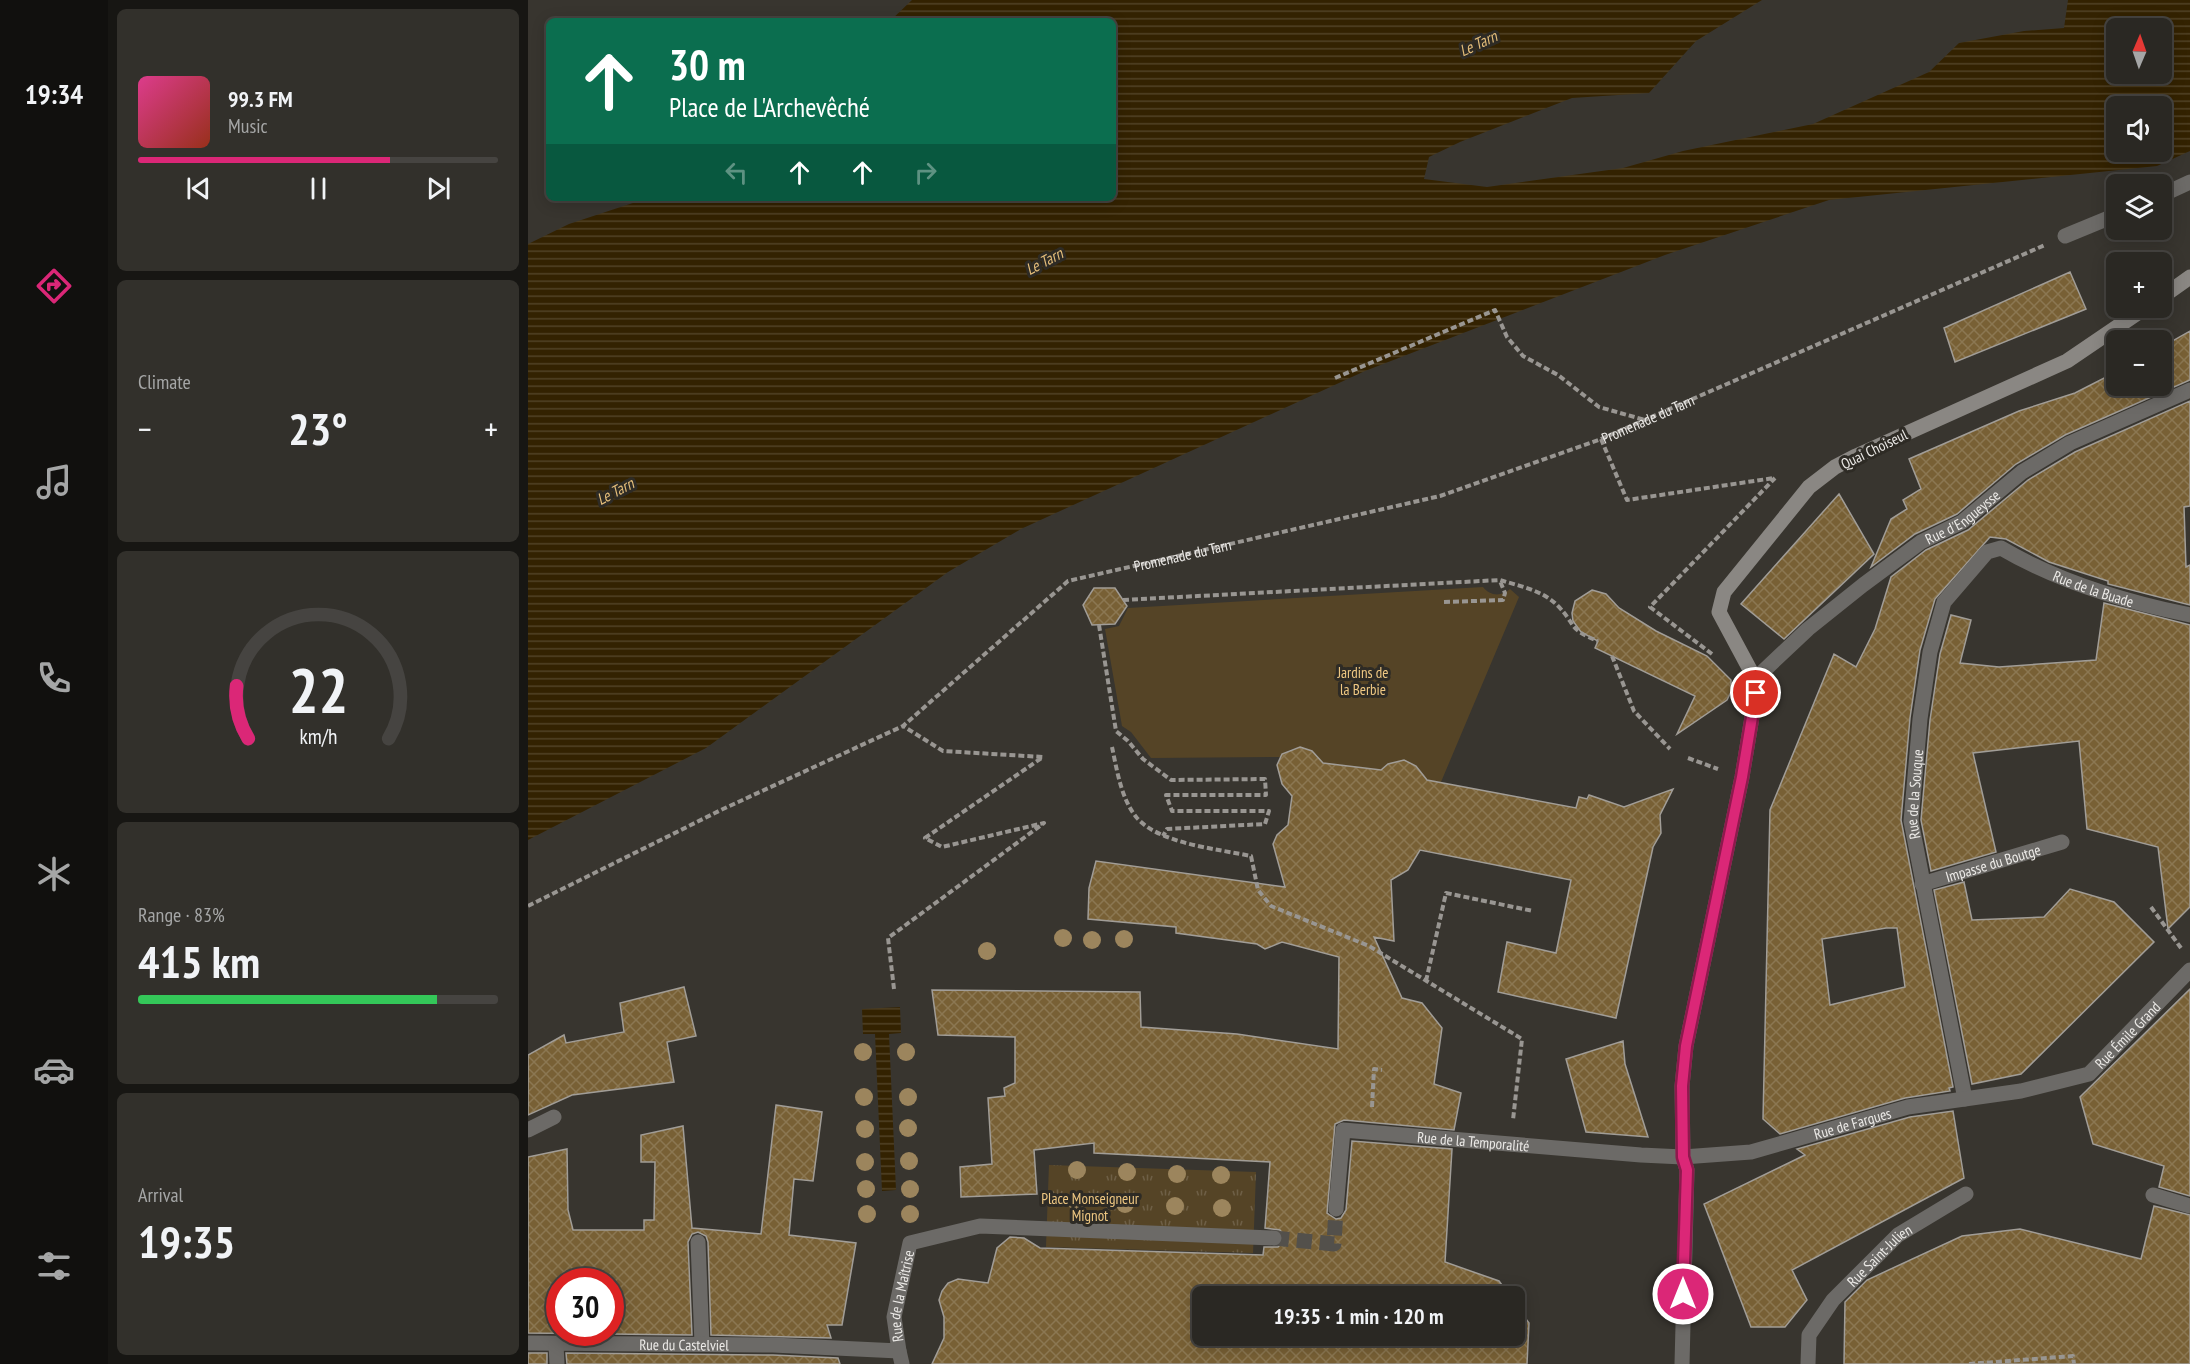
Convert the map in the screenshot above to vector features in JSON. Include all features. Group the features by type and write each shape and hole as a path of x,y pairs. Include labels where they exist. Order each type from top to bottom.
{"street":[{"path":"2172,190 2190,182"},
{"path":"2065,236 2106,219"},
{"path":"2172,290 2189,279"},
{"name":"Quai Choiseul","path":"1755,679 1749,664 1724,625 1719,612 1719,603 1735,577 1809,488 1835,467 1856,456 2067,361 2130,318"},
{"name":"Rue d'Engueysse","path":"1755,679 1808,629 1863,585 1921,542 1962,522 2022,472 2070,443 2190,390"},
{"name":"Rue de la Buade","path":"2001,548 2052,573 2145,606 2190,615"},
{"name":"Rue de la Souque","path":"1965,1099 1911,821 1920,719 1930,652 1944,602 1987,552 2001,548"},
{"path":"1682,1364 1687,1170 1683,1157 1682,1086 1686,1046 1742,777 1756,693 1755,679"},
{"name":"Impasse du Boutge","path":"1922,884 2062,842"},
{"name":"Rue Émile Grand","path":"2021,1091 2089,1074 2190,970"},
{"name":"Rue de Fargues","path":"1683,1157 1751,1152 1908,1107 2021,1091"},
{"path":"528,1130 554,1117"},
{"name":"Rue de la Temporalité","path":"1336,1209 1343,1130 1683,1157"},
{"name":"Rue Saint-Julien","path":"1808,1364 1809,1335 1833,1300 1898,1235 1966,1194"},
{"path":"2153,1195 2190,1206"},
{"name":"Rue de la Maîtrise","path":"901,1357 894,1317 910,1243 980,1226 1274,1238"},
{"path":"698,1242 702,1344"},
{"name":"Rue du Castelviel","path":"528,1343 546,1344"},
{"name":"Rue du Castelviel","path":"624,1345 702,1344 840,1349 901,1357"},
{"path":"556,1346 557,1364"}],"path":[{"name":"Promenade du Tarn","path":"528,906 723,809 903,726 1068,581 1440,496 1601,439 2065,236"},
{"path":"1335,378 1495,310 1507,337 1523,356 1557,375 1599,407 1645,420"},
{"path":"1601,439 1627,500 1775,478 1650,607 1719,660"},
{"path":"1444,602 1503,600 1505,593 1500,580"},
{"path":"1123,600 1500,580 1542,593 1557,605 1577,633 1598,641"},
{"path":"1099,625 1116,731 1143,759 1171,780 1265,779 1266,795 1166,795 1172,811 1269,811 1265,824 1167,829 1163,836"},
{"path":"1612,657 1634,711 1670,749"},
{"path":"894,989 888,938 1044,823 942,847 925,838 1043,758 943,751 903,726"},
{"path":"1112,747 1121,788 1137,818 1163,836 1251,856 1258,890 1271,906 1369,946 1522,1039 1511,1142"},
{"path":"1688,758 1742,777"},
{"path":"1426,981 1446,893 1533,911"},
{"path":"2151,907 2184,952"},
{"path":"1370,1132 1374,1069 1382,1070"},
{"path":"1969,1364 2073,1356 2074,1364"}],"green space":[{"name":"Jardins de la Berbie","path":"1483,587 1496,594 1510,589 1519,597 1441,782 1423,780 1412,763 1400,761 1382,770 1320,763 1317,755 1298,748 1289,750 1281,757 1151,758 1131,732 1122,726 1105,629 1119,626 1128,608"},
{"name":"Place Monseigneur Mignot","path":"1049,1165 1256,1172 1253,1253 1046,1247"}],"water":[{"name":"Le Tarn","path":"912,0 1762,0 1696,41 1649,93 1572,98 1460,142 1429,157 1424,179 1487,187 1623,168 1683,151 1813,124 1929,72 1959,43 2024,31 2064,28 2068,0 2190,0 2190,151 2172,159 2172,96 2106,96 2106,162 2166,162 2157,166 1829,200 1665,255 1365,371 1021,529 948,572 706,748 528,840 528,244 569,224 639,201 1116,201 1116,18 893,18"},
{"path":"900,1007 901,1033 889,1034 896,1190 882,1191 875,1034 863,1034 862,1009"}],"building":[{"path":"2070,272 2086,309 1955,362 1944,328"},
{"path":"2190,331 2190,380 2172,388 2172,341"},
{"path":"2106,377 2106,396 2154,396 2065,435 2016,464 1957,514 1915,534 1871,567 1891,519 1907,509 1903,500 1921,489 1909,459 2019,411 2075,393"},
{"path":"2190,401 2190,506 2184,507 2186,567 2190,565 2190,605 2108,584 2108,581 2049,562 2006,539 1990,537 1935,599 1920,650 1910,718 1901,820 1953,1087 1949,1088 1950,1091 1905,1098 1780,1134 1763,1119 1770,810 1834,654 1856,667 1875,629 1891,577 1926,550 1968,530 2028,480 2075,452","holes":["1897,928 1905,987 1830,1005 1822,939"]},
{"path":"1839,494 1874,554 1784,639 1741,604"},
{"path":"1094,588 1115,588 1127,606 1115,624 1092,625 1083,605"},
{"path":"1592,590 1606,594 1619,608 1656,631 1707,656 1731,680 1731,692 1727,700 1677,734 1695,696 1595,648 1598,641 1581,632 1573,621 1572,613 1575,601"},
{"path":"2104,603 2190,625 2190,907 2168,929 2158,847 2087,829 2079,741 1973,753 1996,852 1931,871 1921,820 1930,720 1940,654 1951,615 1971,620 1960,663 1999,667 2096,660"},
{"path":"1300,747 1312,751 1323,763 1381,770 1388,764 1404,760 1416,766 1427,780 1576,808 1579,797 1587,799 1589,795 1624,807 1673,789 1660,815 1661,833 1653,847 1616,1018 1498,992 1507,942 1556,953 1571,880 1420,850 1408,870 1391,880 1394,941 1374,937 1402,998 1422,1003 1442,1028 1434,1084 1461,1093 1454,1130 1344,1120 1335,1124 1327,1213 1336,1219 1341,1218 1346,1210 1352,1141 1452,1149 1445,1262 1499,1281 1503,1286 1192,1286 1192,1346 1525,1346 1525,1318 1529,1323 1527,1364 932,1364 944,1338 944,1317 939,1300 942,1291 948,1283 958,1279 988,1283 997,1248 1010,1237 1024,1238 1040,1248 1263,1255 1264,1247 1278,1247 1282,1243 1283,1234 1280,1230 1265,1228 1270,1162 1094,1153 1094,1143 1034,1150 1037,1194 961,1197 960,1167 992,1164 988,1098 1005,1096 1004,1088 1015,1083 1015,1037 938,1035 932,990 1140,992 1141,1027 1237,1034 1338,1049 1339,957 1282,942 1265,949 1257,944 1176,933 1176,927 1088,919 1089,888 1096,861 1285,887 1273,844 1277,835 1288,825 1292,796 1282,784 1277,765 1282,754"},
{"path":"1964,882 1972,920 2044,917 2070,889 2114,902 2154,942 2021,1074 1972,1084 1934,890"},
{"path":"684,987 696,1036 667,1042 674,1082 572,1095 528,1115 528,1055 564,1035 566,1043 624,1032 620,1003"},
{"path":"2190,989 2190,1196 2159,1187 2164,1166 2093,1144 2080,1097"},
{"path":"1623,1041 1625,1064 1648,1137 1586,1132 1566,1059"},
{"path":"776,1105 822,1112 813,1181 794,1179 789,1235 856,1243 842,1325 827,1325 831,1338 711,1335 708,1242 706,1236 698,1232 692,1234 688,1242 692,1335 624,1334 624,1268 546,1268 546,1333 528,1333 528,1157 567,1149 568,1210 573,1230 644,1230 644,1220 654,1220 655,1162 641,1162 641,1135 683,1126 692,1228 761,1234"},
{"path":"1953,1111 1964,1178 1792,1270 1807,1300 1785,1327 1751,1327 1704,1204 1805,1155 1797,1149 1910,1117"},
{"path":"2154,1206 2190,1215 2190,1364 1844,1364 1845,1302 1867,1280 1962,1236 2020,1229 2141,1259"},
{"path":"528,1353 547,1353 547,1364 528,1364"},
{"path":"566,1353 773,1355 838,1358 840,1364 567,1364"}],"tunnel":[{"path":"1274,1238 1334,1244 1336,1209"}],"route":[{"path":"1683,1294 1687,1170 1683,1157 1682,1086 1686,1046 1742,777 1756,693"}]}
